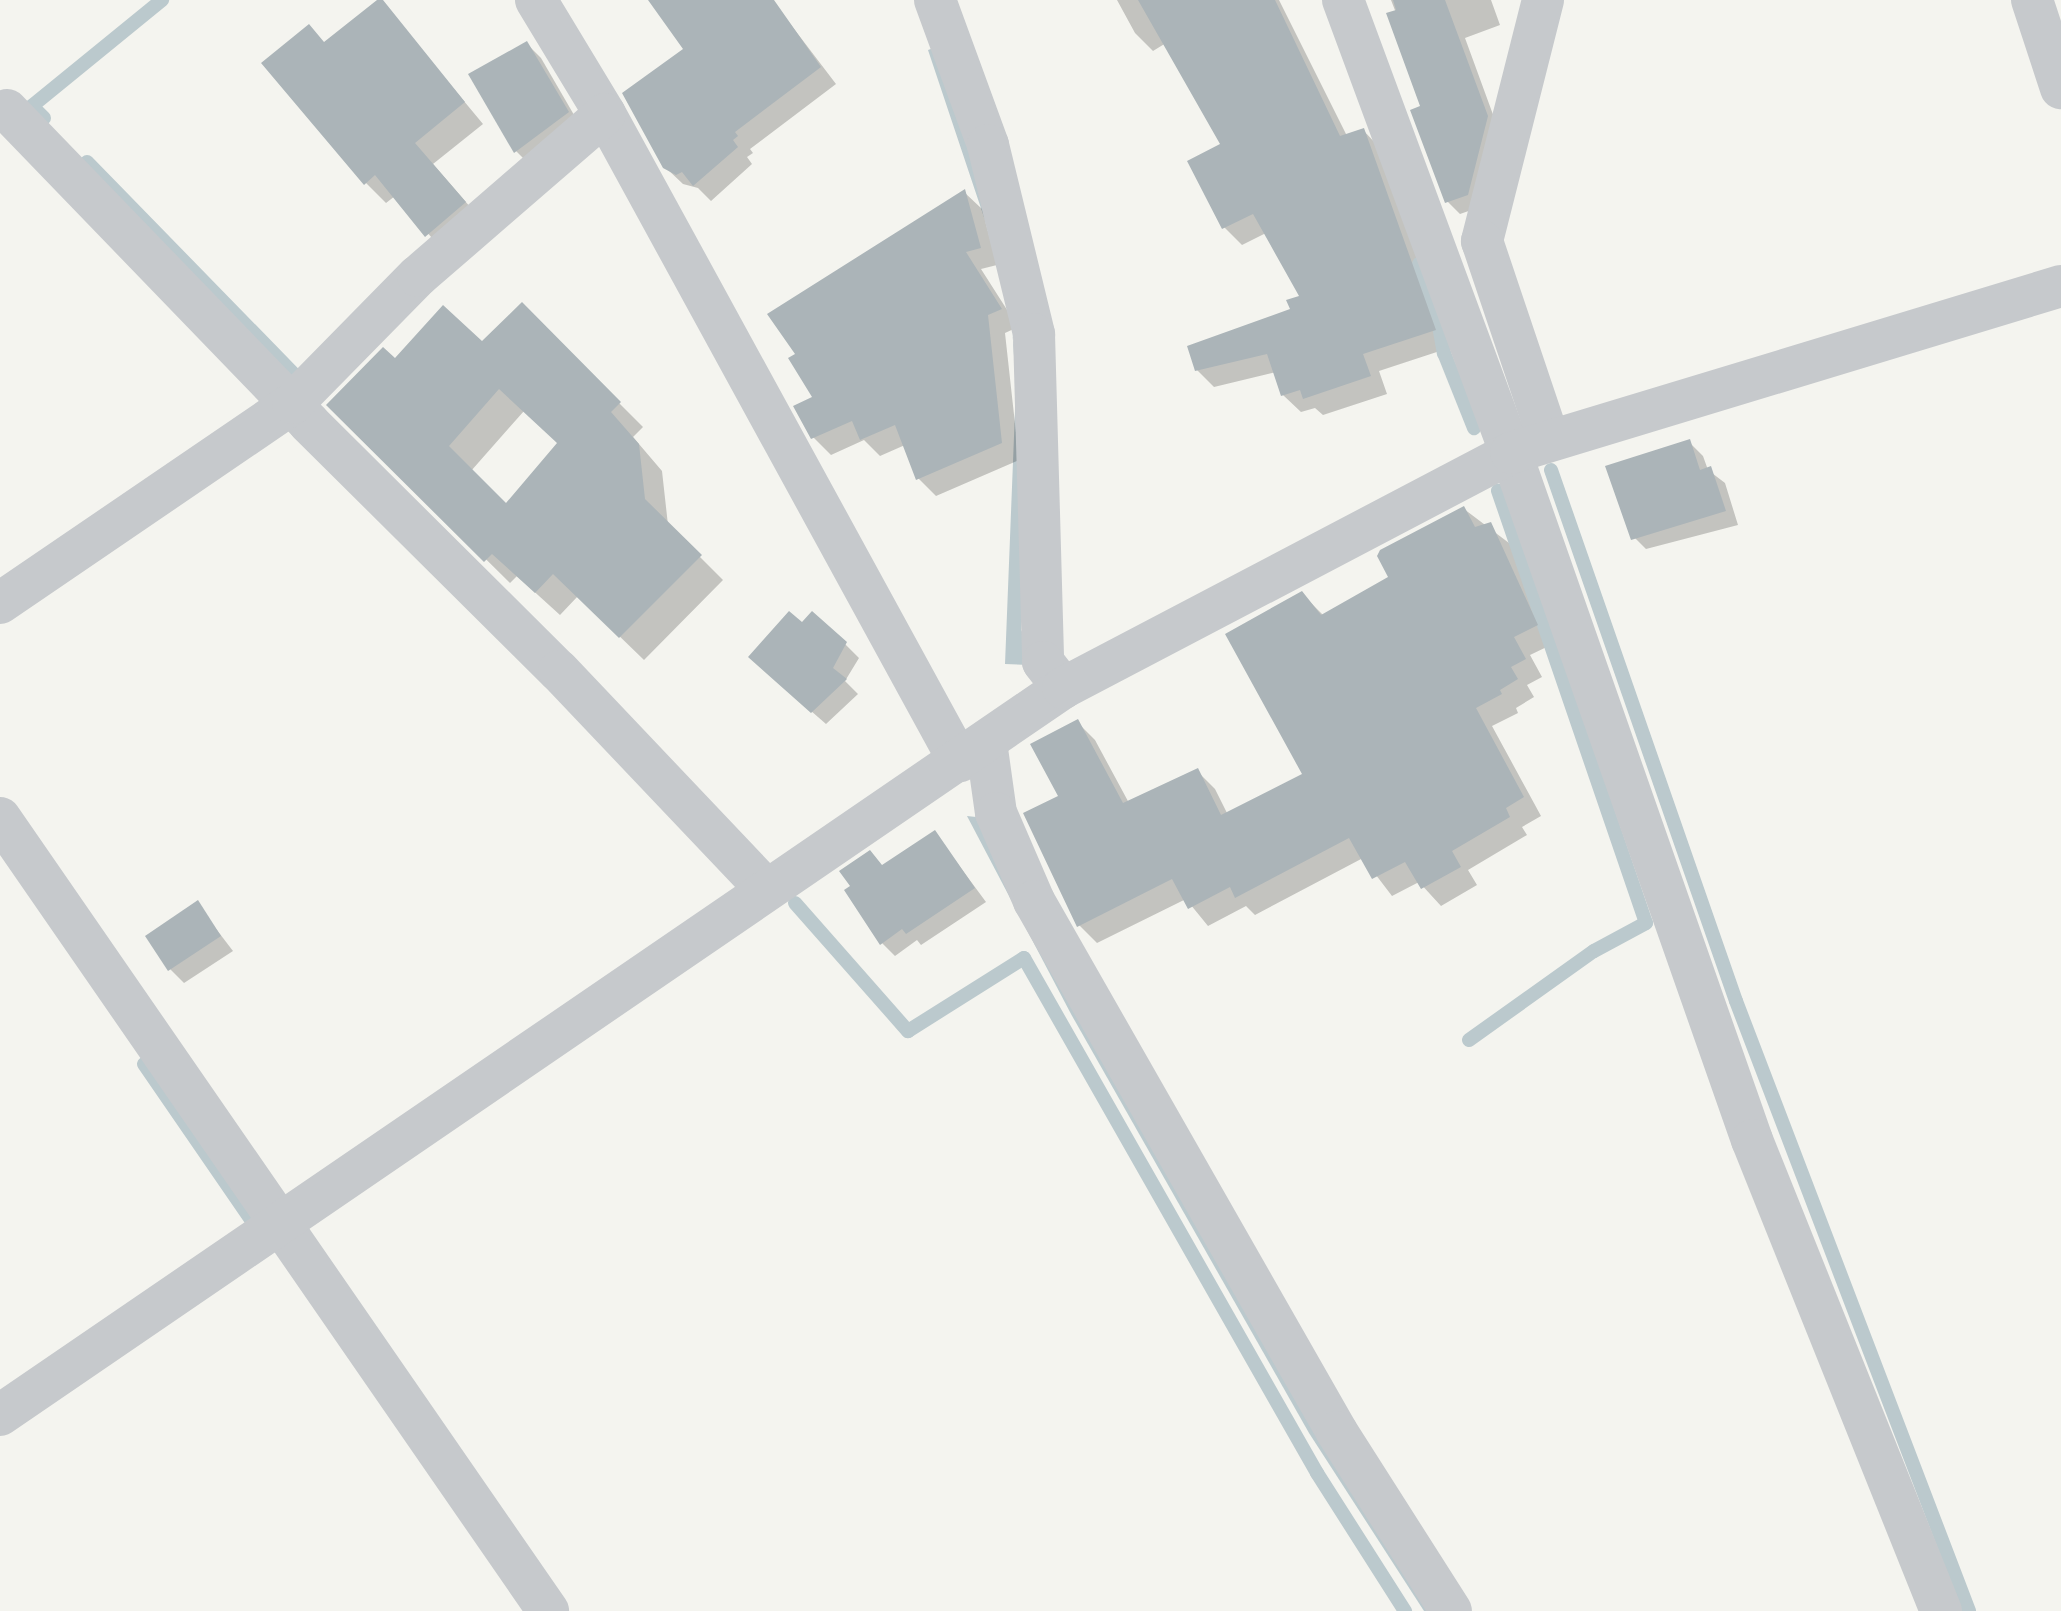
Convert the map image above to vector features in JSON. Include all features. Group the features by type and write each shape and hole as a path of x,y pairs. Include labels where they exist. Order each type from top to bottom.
{"street":[{"path":"536,0 973,751 1034,901 1308,1383 1451,1611"},
{"path":"936,0 988,145 1034,334 1043,662 1063,688"},
{"path":"1343,0 1530,446"},
{"path":"1544,0 1482,242 1530,446 1752,1140 1941,1611"},
{"path":"2032,0 2061,88"},
{"path":"7,110 560,671 766,890"},
{"path":"0,603 293,403 418,276 604,114"},
{"path":"0,1415 1063,688 1530,446 2061,286"},
{"path":"0,818 548,1611"}],"shaded area":[{"path":"939,46 996,207 1010,315 1003,274 928,50"},
{"path":"1012,333 1028,452 1021,630 1029,643 1030,665 1005,664 1016,386"},
{"path":"967,816 985,818 1436,1611 1424,1611 1309,1433 1071,1014"}],"building":[{"path":"377,0 383,0 465,102 415,143 466,202 425,237 375,175 364,185 261,63 309,24 324,42"},
{"path":"648,0 774,0 821,67 735,132 738,136 733,140 738,147 693,186 682,172 676,175 663,168 622,93 683,49"},
{"path":"1138,0 1275,0 1340,136 1364,128 1436,330 1363,354 1371,376 1303,399 1300,390 1281,396 1267,354 1195,371 1187,346 1290,309 1286,300 1299,296 1253,214 1222,229 1187,161 1220,144"},
{"path":"1393,0 1445,0 1488,116 1468,195 1445,203 1410,110 1420,106 1386,13 1396,10"},
{"path":"527,41 569,112 514,153 468,74"},
{"path":"965,189 981,248 966,252 1002,309 988,315 1002,443 916,480 895,425 860,440 852,421 811,439 793,406 812,397 788,358 795,354 767,314"},
{"path":"522,302 621,402 611,412 639,444 645,499 702,555 619,638 553,574 535,593 492,554 484,562 326,405 383,347 395,358 443,305 482,341","holes":["499,389 557,443 506,503 449,446"]},
{"path":"1690,439 1700,470 1711,466 1726,511 1631,540 1605,466"},
{"path":"1464,506 1475,527 1491,522 1538,625 1514,637 1526,659 1511,667 1518,679 1500,690 1502,694 1476,708 1524,797 1506,808 1510,817 1452,851 1461,867 1421,889 1405,862 1372,879 1349,838 1235,898 1230,887 1188,909 1172,879 1077,927 1023,813 1058,796 1030,744 1078,719 1123,803 1198,768 1221,815 1302,774 1225,634 1302,591 1321,615 1388,577 1377,556 1380,550"},
{"path":"789,611 802,622 812,611 847,642 833,668 847,679 811,713 748,657"},
{"path":"935,830 975,888 906,934 902,929 880,945 844,890 850,886 839,871 870,850 882,865"},
{"path":"198,900 221,936 168,971 145,936"}],"waterway":[{"path":"44,118 32,106 162,0"},
{"path":"87,162 300,380"},
{"path":"1419,264 1438,320 1444,353 1474,428"},
{"path":"1551,470 1736,1001 1969,1611"},
{"path":"1469,1040 1594,951 1646,923 1498,491"},
{"path":"795,903 908,1031 1024,958 1317,1473 1405,1611"},
{"path":"144,1064 254,1224"}]}
